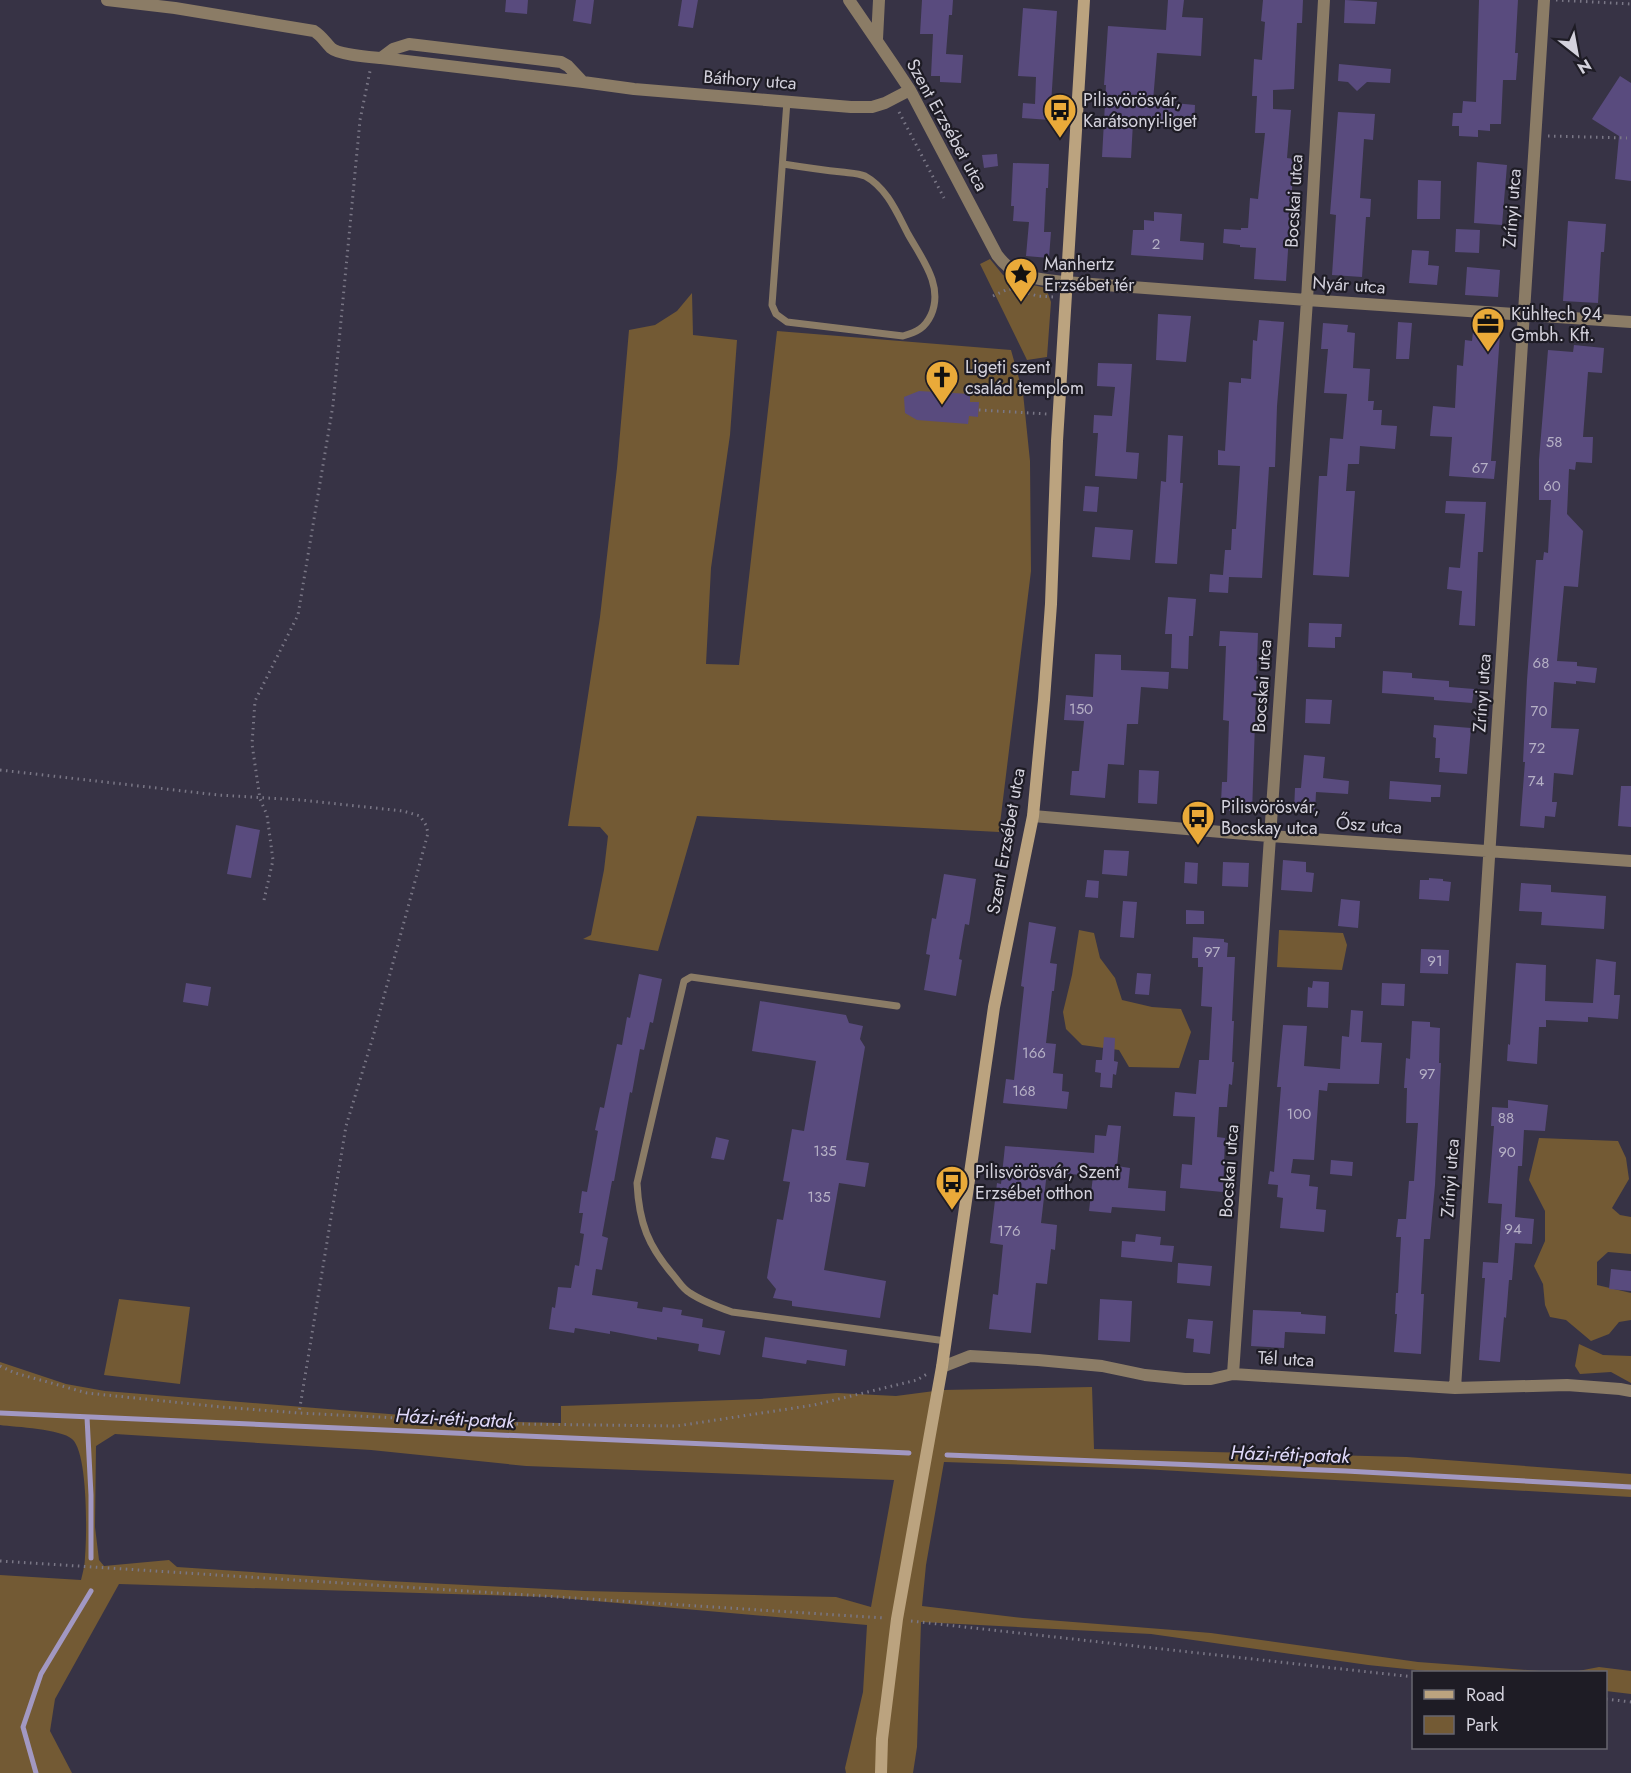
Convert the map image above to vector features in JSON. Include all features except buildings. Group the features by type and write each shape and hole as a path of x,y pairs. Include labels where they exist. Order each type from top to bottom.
{"street":[{"name":"Báthory utca","path":"107,0 175,8 314,31 321,35 336,52 634,89 851,107 872,107 910,90"},
{"name":"Szent Erzsébet utca","path":"849,0 910,90 997,255 1010,270 1027,278 1065,282"},
{"path":"877,39 879,0"},
{"name":"Szent Erzsébet utca","path":"880,1773 897,1619 942,1367 993,1006 1033,816 1051,604 1065,282 1084,0"},
{"name":"Bocskai utca","path":"1233,1374 1307,300 1324,0"},
{"name":"Zrínyi utca","path":"1455,1388 1544,0"},
{"path":"377,58 393,48 409,44 561,63 568,66 583,82"},
{"name":"Nyár utca","path":"1065,282 1631,322"},
{"name":"Ősz utca","path":"1033,816 1269,836 1631,861"},
{"name":"Tél utca","path":"942,1367 970,1356 1102,1366 1145,1376 1185,1379 1211,1379 1233,1374 1455,1388 1567,1385 1631,1392"}],"lane":[{"path":"783,164 863,175 886,194 935,286 936,298 933,310 927,323 917,332 903,336 787,322 776,314 772,305 787,101"},
{"path":"897,1006 691,977 684,981 637,1183 638,1208 646,1235 663,1263 688,1292 712,1304 732,1312 946,1341"}],"path":[{"path":"1560,1 1631,4"},
{"path":"264,900 273,860 267,815 260,799 252,744 255,701 298,615 333,405 360,120 377,58"},
{"path":"892,99 944,198"},
{"path":"1535,135 1627,138"},
{"path":"993,296 1008,289 1021,290 1037,296 1065,298"},
{"path":"979,410 1049,414"},
{"path":"0,770 218,795 302,800 403,811 420,816 426,825 428,833 373,1037 346,1126 299,1413"},
{"path":"0,1366 15,1373 87,1393 221,1407 516,1424 677,1426 814,1405 917,1380 942,1367"},
{"path":"0,1561 897,1619 1412,1677"},
{"path":"1607,1699 1631,1702"}],"green space":[{"path":"990,259 1003,275 1016,281 1046,288 1051,302 1047,357 1027,360 980,264"},
{"path":"692,293 693,335 737,340 730,435 711,568 706,664 739,665 777,331 1011,350 1023,393 1030,461 1031,571 999,832 697,816 658,951 583,939 591,935 604,870 608,836 600,827 568,826 600,617 617,468 629,330 655,325 677,311"},
{"path":"1079,930 1094,933 1100,958 1115,978 1122,1000 1152,1007 1181,1009 1191,1032 1179,1068 1129,1067 1119,1050 1082,1045 1066,1029 1063,1012"},
{"path":"1279,930 1343,933 1347,945 1342,970 1277,967"},
{"path":"1539,1138 1618,1141 1626,1158 1629,1179 1612,1208 1620,1215 1631,1217 1631,1254 1608,1252 1597,1262 1597,1285 1631,1293 1631,1320 1619,1322 1609,1334 1591,1341 1566,1320 1550,1317 1545,1305 1543,1284 1534,1266 1545,1241 1545,1211 1529,1180"},
{"path":"119,1299 190,1307 180,1384 104,1375"},
{"path":"1579,1344 1603,1355 1631,1356 1631,1383 1611,1372 1580,1374 1575,1366"},
{"path":"0,1362 66,1384 105,1391 475,1421 561,1423 561,1406 760,1399 837,1393 896,1396 942,1390 1092,1387 1094,1449 1407,1457 1631,1474 1631,1497 1143,1469 944,1462 926,1565 922,1606 1023,1618 1211,1633 1418,1662 1540,1671 1425,1671 1151,1634 921,1622 917,1747 913,1773 846,1773 845,1768 863,1692 867,1625 550,1597 119,1584 55,1699 50,1731 72,1773 0,1773 0,1575 81,1580 85,1562 84,1476 77,1447 72,1439 66,1436 0,1425","holes":["115,1434 371,1450 526,1466 894,1480 871,1607 836,1597 585,1591 177,1567 169,1560 104,1566 99,1560 95,1527 96,1446"]},
{"path":"1599,1667 1631,1671 1631,1694 1607,1691 1607,1671 1578,1671"}],"waterway":[{"name":"Házi-réti-patak","path":"0,1413 909,1453"},
{"path":"87,1417 91,1558"},
{"name":"Házi-réti-patak","path":"947,1455 1346,1471 1631,1487"},
{"path":"36,1773 23,1727 41,1674 91,1591"}],"place":[{"name":"Pilisvörösvár, Karátsonyi-liget","path":"1060,139"},
{"name":"Manhertz Erzsébet tér","path":"1021,303"},
{"name":"Kühltech 94 Gmbh. Kft.","path":"1488,353"},
{"name":"Ligeti szent család templom","path":"942,406"},
{"name":"Pilisvörösvár, Bocskay utca","path":"1198,846"},
{"name":"Pilisvörösvár, Szent Erzsébet otthon","path":"952,1211"}]}
